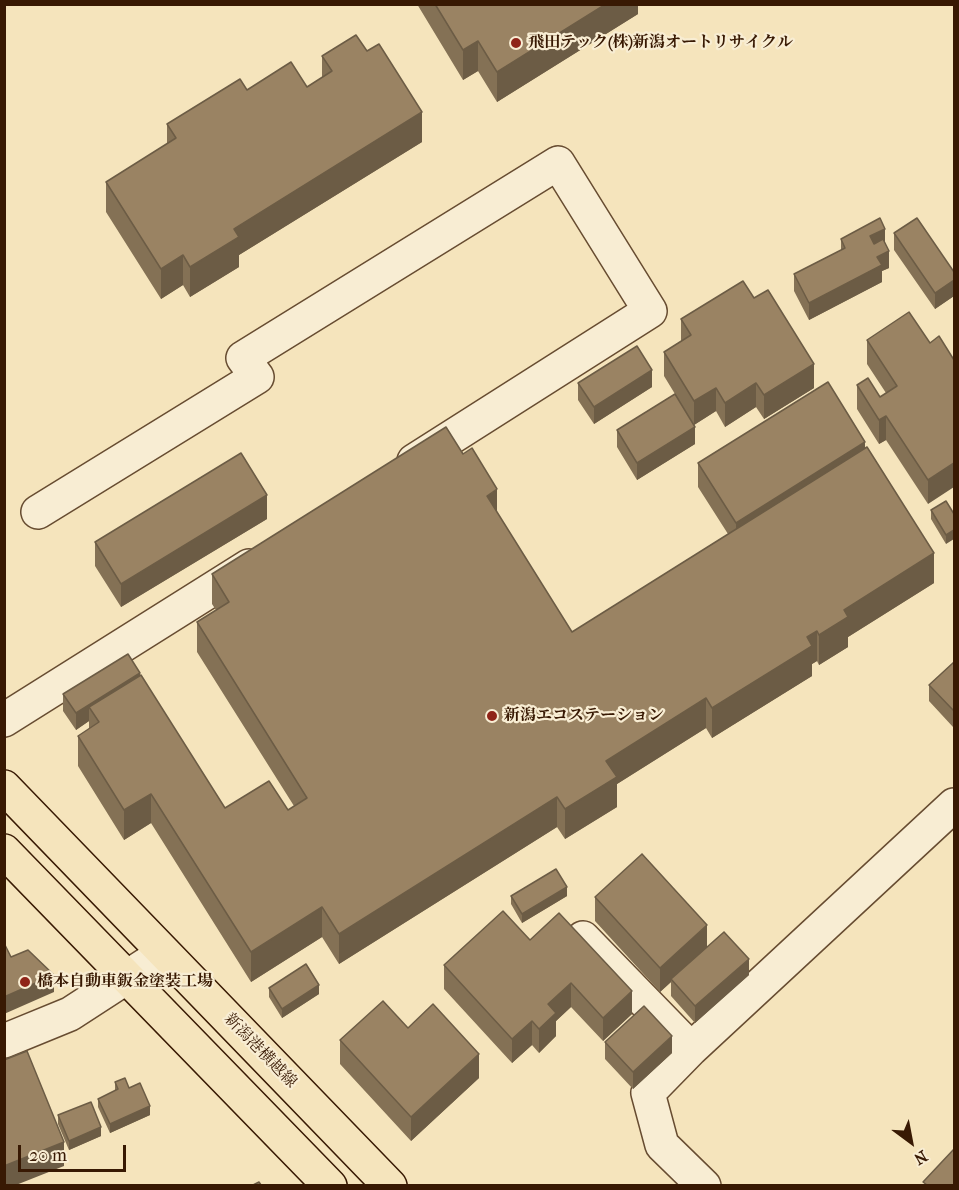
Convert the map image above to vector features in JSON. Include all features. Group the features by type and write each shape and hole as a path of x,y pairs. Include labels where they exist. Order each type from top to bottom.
{"main road":[{"name":"新潟港横越線","path":"4,787 390,1185"},
{"path":"4,851 330,1185"}],"street":[{"path":"38,512 257,377 243,358 558,163 650,311 388,478"},
{"path":"4,720 277,548"},
{"path":"704,1185 662,1145 648,1093 691,1049 954,805"},
{"path":"583,938 691,1049"},
{"path":"4,1041 70,1014 165,953"}],"building":[{"path":"435,4 606,4 497,72 478,41 463,50"},
{"path":"356,35 367,51 379,44 422,112 234,229 239,237 190,267 183,255 161,269 106,182 176,138 167,124 240,79 247,90 291,62 307,87 332,71 322,56"},
{"path":"880,218 885,229 870,236 874,244 883,239 889,251 877,257 882,265 809,303 794,274 845,248 841,239"},
{"path":"917,218 954,272 954,280 935,293 894,233"},
{"path":"743,281 754,298 768,290 814,364 764,395 756,383 725,403 716,388 694,401 664,352 691,335 681,319"},
{"path":"909,312 930,343 939,336 954,360 954,463 928,480 886,416 879,420 857,385 868,378 880,397 897,386 867,340"},
{"path":"637,346 652,370 594,407 578,383"},
{"path":"828,382 865,442 736,523 698,463"},
{"path":"675,394 695,427 637,463 617,430"},
{"name":"新潟エコステーション","path":"446,427 463,454 472,448 497,489 487,496 572,632 867,447 934,553 844,610 848,617 819,635 817,631 807,637 812,646 712,708 706,698 606,761 617,777 565,809 557,797 339,934 322,907 251,952 151,794 124,810 78,736 99,722 89,707 141,675 225,808 269,781 288,810 307,798 197,622 229,602 212,574"},
{"path":"241,453 267,495 121,584 95,542"},
{"path":"946,501 954,514 954,530 946,535 931,510"},
{"path":"128,654 140,673 76,713 63,694"},
{"path":"954,662 954,709 953,710 929,685"},
{"path":"642,854 707,925 660,968 595,897"},
{"path":"556,869 567,887 522,914 511,896"},
{"path":"503,911 530,940 559,913 632,991 603,1018 571,983 548,1004 556,1013 539,1029 532,1021 512,1039 444,965"},
{"path":"724,932 749,959 695,1006 671,979"},
{"path":"4,943 11,957 28,950 54,975 4,997"},
{"path":"306,964 319,985 282,1009 269,988"},
{"path":"383,1001 408,1028 433,1004 479,1054 411,1117 340,1040"},
{"path":"644,1006 672,1036 633,1072 605,1042"},
{"path":"27,1051 64,1142 4,1166 4,1060"},
{"path":"125,1078 129,1088 140,1083 150,1106 110,1124 98,1099 118,1089 115,1082"},
{"path":"91,1102 101,1127 69,1141 58,1115"},
{"path":"954,1149 954,1185 927,1185 923,1182"}],"place":[{"name":"飛田テック(株)新潟オートリサイクル","path":"516,43"},
{"name":"新潟エコステーション","path":"492,716"},
{"name":"橋本自動車鈑金塗装工場","path":"25,982"}]}
